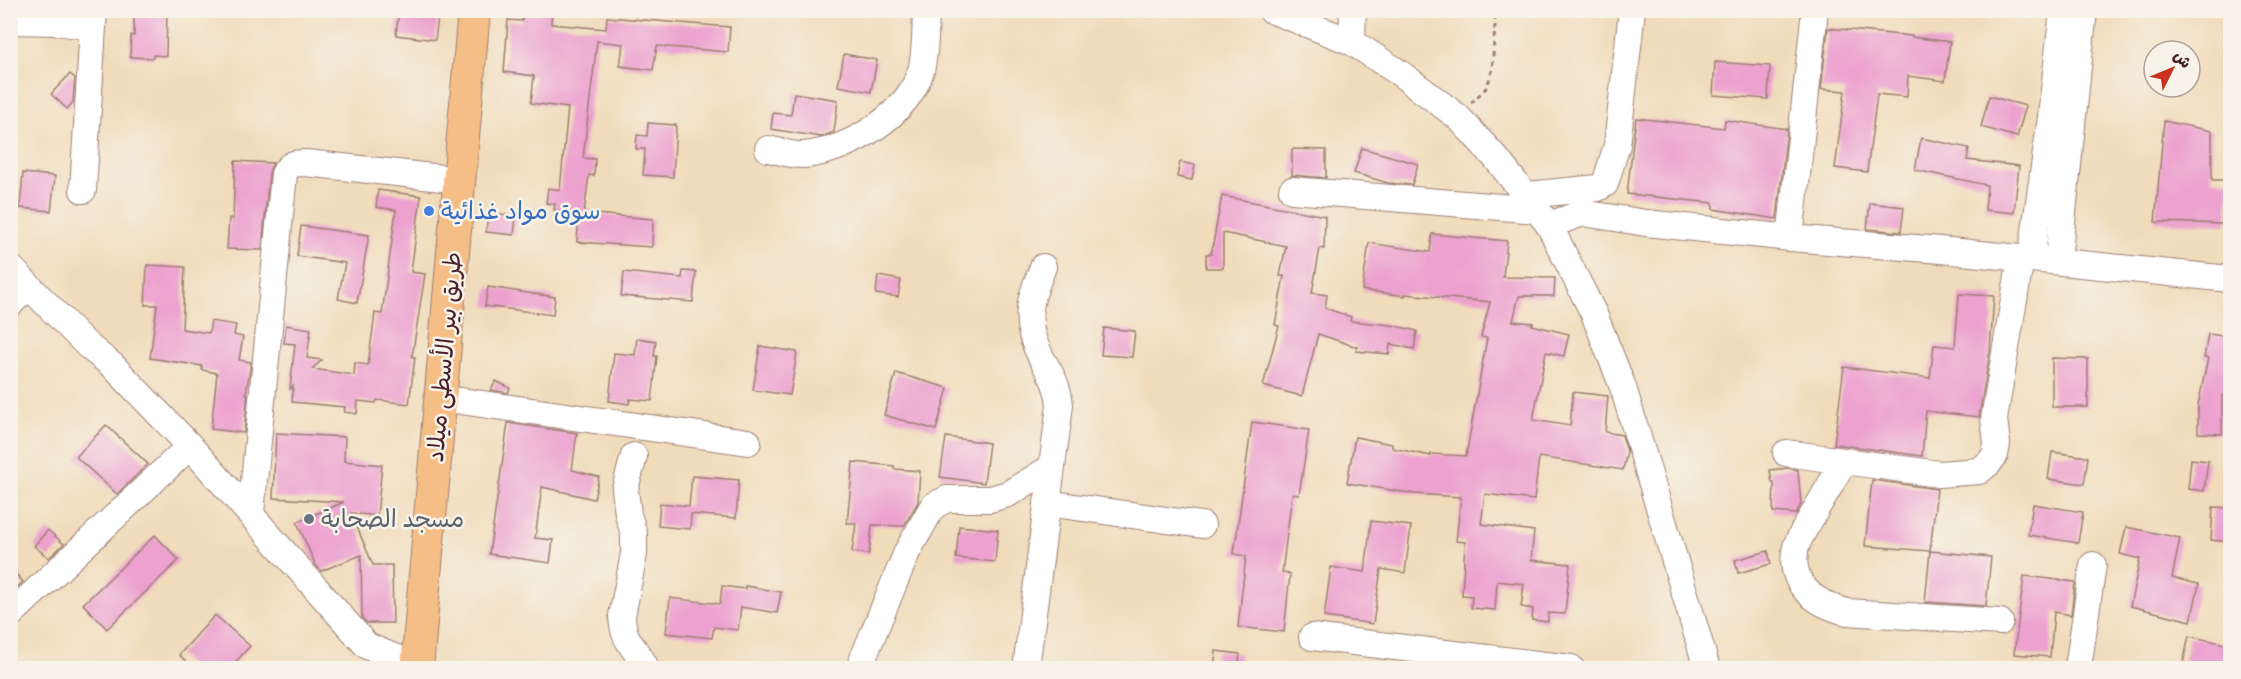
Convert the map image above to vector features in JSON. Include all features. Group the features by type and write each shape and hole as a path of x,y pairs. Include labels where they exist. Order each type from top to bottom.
{"main road":[{"name":"طريق بير الأسطى ميلاد","path":"417,665 474,10"}],"street":[{"path":"768,149 803,155 847,144 881,123 902,105 911,93 921,70 926,10"},
{"path":"1271,10 1352,42 1401,74 1458,117 1538,210 1594,314 1623,387 1707,669"},
{"path":"1352,42 1353,10"},
{"path":"1538,210 1605,184 1617,145 1632,10"},
{"path":"1790,238 1815,10"},
{"path":"1786,453 1939,474 1979,471 1995,455 1997,444 1994,419 2051,117 2063,10"},
{"path":"2058,261 2084,10"},
{"path":"10,21 57,22 94,19 83,190"},
{"path":"251,513 284,174 287,167 294,163 306,163 460,180"},
{"path":"1292,190 1583,213 1646,223 1790,238 2026,258 2230,279"},
{"path":"10,267 88,346 112,366 190,447 367,646 390,657 417,665"},
{"path":"1026,669 1060,405 1058,388 1040,356 1029,323 1028,309 1032,293 1043,267"},
{"path":"10,304 28,286"},
{"path":"440,398 748,442"},
{"path":"10,615 190,447"},
{"path":"634,456 625,489 635,543 622,616 624,635 645,669"},
{"path":"1844,461 1796,545 1794,562 1797,576 1808,594 1830,608 1846,612 2000,622"},
{"path":"859,669 907,552 933,506 947,499 990,499 1008,494 1052,467"},
{"path":"1047,503 1202,525"},
{"path":"2078,669 2093,565"},
{"path":"1312,637 1571,669"}],"path":[{"path":"1458,117 1487,87 1492,70 1496,10"}],"building":[{"path":"134,10 167,10 166,56 130,57 131,35 134,36"},
{"path":"399,10 439,10 435,40 396,35"},
{"path":"523,10 552,10 551,24 606,29 607,17 730,27 728,52 657,46 653,70 620,66 623,44 597,41 583,158 595,159 594,176 589,175 584,213 653,219 652,247 577,242 579,214 554,210 555,204 546,203 548,188 560,190 568,108 531,103 534,76 504,72 508,20 522,21"},
{"path":"1828,28 1950,42 1945,81 1908,76 1907,97 1877,94 1867,172 1835,168 1845,91 1821,89"},
{"path":"844,54 877,60 871,92 838,86"},
{"path":"1715,62 1770,66 1768,99 1713,95"},
{"path":"70,74 75,78 73,102 67,109 51,94"},
{"path":"794,93 838,100 834,132 821,137 771,129 773,113 791,115"},
{"path":"1989,96 2026,106 2017,137 1981,127"},
{"path":"1636,118 1724,128 1725,120 1787,129 1777,219 1713,209 1713,203 1627,194"},
{"path":"2164,121 2212,131 2212,180 2230,180 2227,224 2155,222"},
{"path":"648,123 676,125 673,177 643,175 645,149 636,149 637,135 647,136"},
{"path":"1921,138 1969,148 1967,160 2019,166 2014,213 1985,210 1987,185 1915,170"},
{"path":"1362,148 1418,164 1412,185 1388,183 1354,173"},
{"path":"1292,149 1326,150 1326,178 1292,175"},
{"path":"235,161 273,163 269,173 262,250 227,249 229,218 233,219"},
{"path":"1180,162 1195,165 1192,180 1177,177"},
{"path":"23,173 55,176 51,211 20,208"},
{"path":"378,190 421,196 411,272 425,274 412,357 415,357 409,404 377,400 376,403 358,401 357,414 344,412 345,407 292,402 293,386 290,389 295,344 284,343 286,325 311,329 307,358 322,360 312,369 354,375 355,363 368,365 375,313 382,314 396,210 376,207"},
{"path":"1222,196 1325,216 1324,249 1320,248 1312,293 1327,295 1325,308 1351,317 1350,321 1392,325 1417,331 1414,349 1390,344 1389,354 1356,351 1357,347 1318,334 1302,396 1263,386 1279,326 1275,325 1284,276 1280,276 1286,246 1223,233 1223,268 1206,268 1206,254 1211,254"},
{"path":"1870,203 1904,207 1901,232 1867,229"},
{"path":"488,213 516,216 514,235 486,232"},
{"path":"301,226 369,235 357,303 338,299 345,263 297,256"},
{"path":"1432,234 1507,241 1503,277 1555,278 1554,296 1519,296 1513,321 1533,323 1532,325 1569,334 1564,356 1546,352 1533,420 1570,426 1573,392 1608,396 1605,432 1622,435 1627,451 1623,470 1539,457 1534,500 1485,494 1481,524 1534,531 1531,560 1570,564 1565,614 1548,613 1548,622 1532,620 1533,609 1521,607 1524,584 1497,581 1495,610 1471,608 1472,596 1462,595 1465,542 1456,541 1461,497 1415,494 1347,483 1355,437 1392,444 1392,448 1431,456 1431,454 1466,456 1487,338 1481,337 1490,302 1405,294 1405,296 1362,290 1369,243 1430,252"},
{"path":"147,265 185,267 182,329 209,333 211,321 236,325 234,335 243,337 239,360 251,362 246,394 248,394 244,433 211,429 217,373 202,370 202,366 150,358 157,305 145,305"},
{"path":"683,271 696,272 693,302 621,296 624,272 682,278"},
{"path":"878,276 901,280 898,297 876,294"},
{"path":"488,287 555,297 553,315 485,306"},
{"path":"1959,294 1994,296 1990,351 1979,417 1926,411 1922,456 1834,444 1844,367 1930,378 1934,345 1955,347"},
{"path":"1104,328 1135,331 1132,357 1101,355"},
{"path":"2208,334 2230,337 2230,397 2222,395 2222,434 2198,433 2198,405 2208,358 2204,358"},
{"path":"637,338 656,341 654,356 657,356 652,401 630,399 629,404 609,401 614,353 635,355"},
{"path":"760,346 797,352 790,395 753,390"},
{"path":"2052,358 2088,359 2088,407 2052,407"},
{"path":"896,373 948,388 936,430 884,415"},
{"path":"496,381 510,388 508,393 491,390"},
{"path":"1252,422 1309,430 1299,495 1292,494 1282,573 1290,574 1284,632 1238,627 1246,556 1234,554"},
{"path":"508,423 577,433 572,470 599,477 594,499 542,487 535,538 553,540 550,563 489,554"},
{"path":"106,425 148,464 117,494 76,457"},
{"path":"276,433 345,437 344,461 382,465 377,516 351,513 373,565 392,565 393,623 367,623 362,618 361,555 321,571 315,564 297,522 344,502 273,498"},
{"path":"946,437 989,443 984,483 940,477"},
{"path":"2052,452 2088,457 2084,484 2048,479"},
{"path":"2191,459 2208,461 2204,491 2188,489"},
{"path":"853,462 920,471 918,502 904,526 872,525 869,554 852,552 856,523 847,523"},
{"path":"1788,468 1798,470 1801,504 1796,514 1773,512 1774,483 1772,483 1770,470"},
{"path":"692,476 739,480 736,518 691,514 690,529 658,526 660,503 689,506"},
{"path":"1872,480 1937,489 1930,551 1865,546"},
{"path":"2033,504 2083,512 2078,543 2028,535"},
{"path":"2213,507 2230,508 2230,542 2211,540"},
{"path":"1371,521 1411,526 1405,573 1381,569 1373,624 1324,617 1331,567 1365,572"},
{"path":"959,526 998,530 995,562 956,558"},
{"path":"2126,527 2180,538 2172,578 2199,584 2191,621 2130,606 2140,559 2120,554"},
{"path":"48,530 64,544 49,558 34,546"},
{"path":"155,535 179,560 107,629 83,604"},
{"path":"1768,551 1771,564 1738,573 1735,560"},
{"path":"1930,551 1991,557 1986,606 1925,602"},
{"path":"10,567 23,582 10,594"},
{"path":"2024,576 2075,582 2071,615 2054,612 2050,657 2014,654"},
{"path":"722,586 745,589 745,586 781,592 777,613 741,607 738,630 714,627 712,638 666,633 670,598 720,604"},
{"path":"215,615 250,646 229,669 195,669 179,655"},
{"path":"2189,636 2230,645 2230,669 2202,669 2183,664"},
{"path":"1216,651 1240,654 1238,669 1214,669"}],"place":[{"name":"سوق مواد غذائية","path":"429,211"},
{"name":"مسجد الصحابة","path":"309,519"}]}
